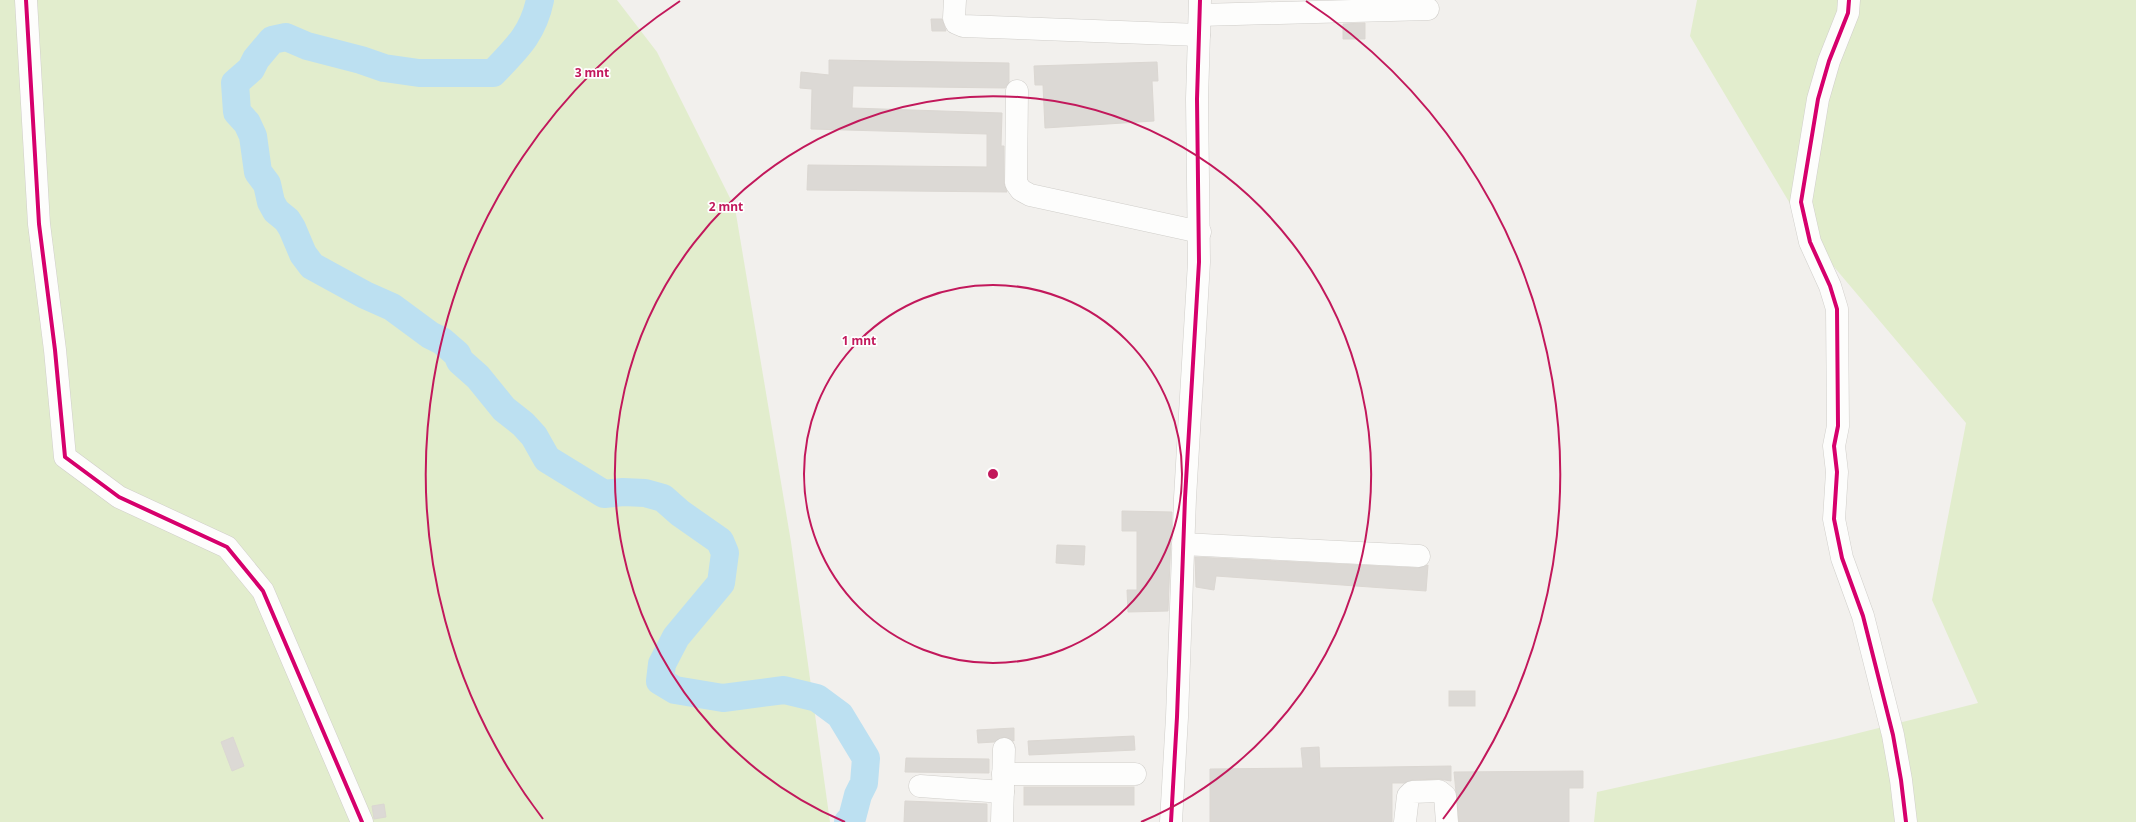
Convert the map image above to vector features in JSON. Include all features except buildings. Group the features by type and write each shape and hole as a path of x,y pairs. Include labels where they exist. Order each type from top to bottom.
{"street":[{"path":"26,0 39,224 55,350 65,457 119,497 227,547 247,570 263,591 362,822"},
{"path":"955,0 954,18 956,23 963,26 1428,9"},
{"path":"1849,0 1848,12 1829,61 1815,113 1801,202 1810,242 1830,286 1837,310 1838,426 1834,446 1837,472 1834,519 1842,558 1863,616 1893,735 1902,780 1906,822"},
{"path":"1171,822 1177,717 1183,544 1200,232 1197,99 1199,17"},
{"path":"1017,92 1016,184 1021,190 1030,195 1200,232"},
{"path":"1183,544 1419,556"},
{"path":"1002,822 1004,749"},
{"path":"920,786 1003,783 1135,774"},
{"path":"1406,822 1408,796 1412,792 1439,791 1445,796 1447,822"}],"green space":[{"path":"0,0 617,0 657,52 735,208 791,542 830,822 0,822"},
{"path":"1697,0 2136,0 2136,822 1594,822 1597,792 1835,739 1978,703 1932,600 1966,423 1813,242 1690,36"}],"waterway":[{"path":"540,0 537,12 528,32 516,48 493,73 419,73 384,68 361,60 307,46 286,37 272,40 256,59 251,69 235,83 237,112 247,123 253,136 258,172 267,184 271,202 276,211 287,220 303,254 312,266 365,295 392,307 430,335 442,341 457,354 460,361 478,377 504,409 523,424 534,436 547,459 604,494 623,492 645,493 663,498 680,513 720,541 725,553 721,583 676,637 662,664 660,681 675,690 723,698 784,690 817,698 840,715 866,758 864,783 858,795 852,818 848,822"}],"cycle path":[{"path":"26,0 39,224 55,350 65,457 119,497 227,547 263,591 362,822"},
{"path":"1171,822 1177,717 1185,498 1199,262 1197,99 1200,0"},
{"path":"1849,0 1848,13 1829,61 1818,99 1801,202 1810,242 1830,286 1837,309 1838,426 1834,446 1837,472 1834,519 1842,558 1863,616 1893,735 1901,780 1906,822"}]}
